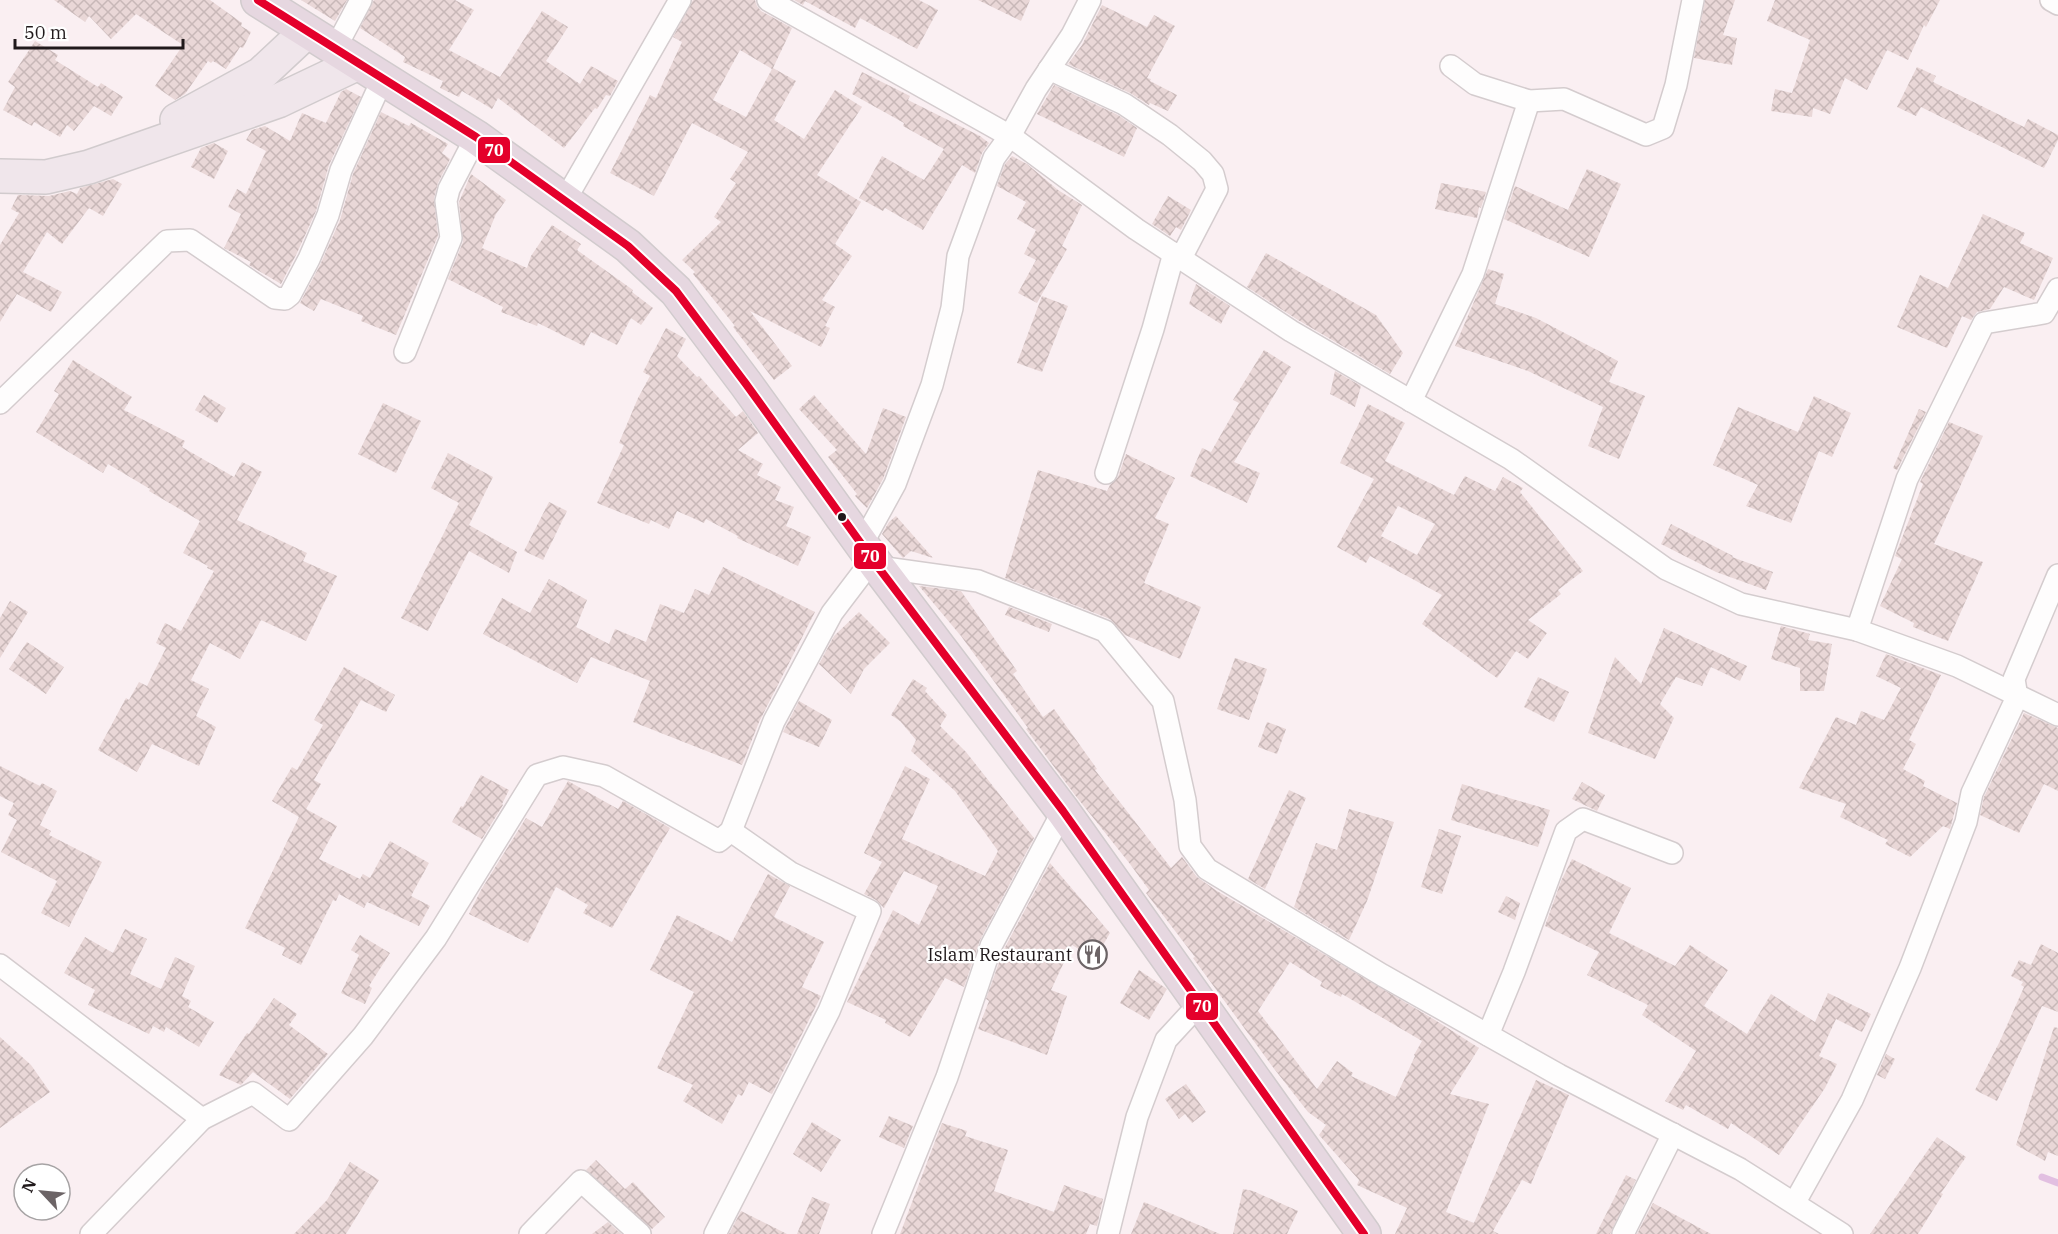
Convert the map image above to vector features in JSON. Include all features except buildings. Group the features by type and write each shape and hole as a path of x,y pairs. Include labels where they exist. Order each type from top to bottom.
{"highway":[{"path":"258,0 476,137 628,246 676,291 871,557 1063,811 1364,1234"}],"main road":[{"path":"0,162 36,165 87,158 179,119 261,74 306,32"},
{"path":"0,176 46,177 89,167 278,101 359,63"}],"street":[{"path":"0,403 167,241 190,240 275,298 285,299 290,295 328,215 340,170 359,63 362,0"},
{"path":"564,202 680,0"},
{"path":"768,0 1010,136 1136,229 1291,331 1511,459 1666,569 1741,603 1857,630 1957,666 2058,715"},
{"path":"91,1234 202,1119 253,1093 289,1120 363,1036 436,938 537,775 563,767 604,776 719,841 731,831 774,721 832,613 871,557 932,385 952,308 958,256 994,158 1072,35 1090,0"},
{"path":"1452,66 1475,84 1528,101 1564,99 1646,135 1663,128 1676,85 1693,0"},
{"path":"2051,0 2058,4"},
{"path":"1049,69 1124,104 1170,135 1202,161 1213,174 1217,189 1177,256 1106,473"},
{"path":"1411,401 1473,274 1528,101"},
{"path":"405,352 451,238 446,201 449,189 476,137"},
{"path":"1857,630 1907,479 1984,322 2044,313 2058,289"},
{"path":"871,557 978,581 1105,632 1163,701 1185,800 1190,846 1207,869 1382,975 1559,1076 1740,1169 1842,1234"},
{"path":"1795,1202 1852,1100 1910,968 1966,822 1972,792 2017,697 2014,679 2058,575"},
{"path":"883,1234 947,1077 991,946 1063,811"},
{"path":"1488,1035 1566,831 1583,819 1672,853"},
{"path":"715,1234 829,1011 870,911 791,873 731,831"},
{"path":"0,965 202,1119"},
{"path":"1108,1234 1137,1117 1166,1040 1201,1002"},
{"path":"1623,1234 1673,1134"},
{"path":"531,1234 581,1181 640,1234"}],"waterway":[{"path":"2042,1177 2058,1183"}],"transit line":[{"name":"70","path":"258,0 476,137 628,246 676,291 878,567 1063,811 1364,1234"}],"place":[{"name":"Islam Restaurant","path":"1093,954"}]}
